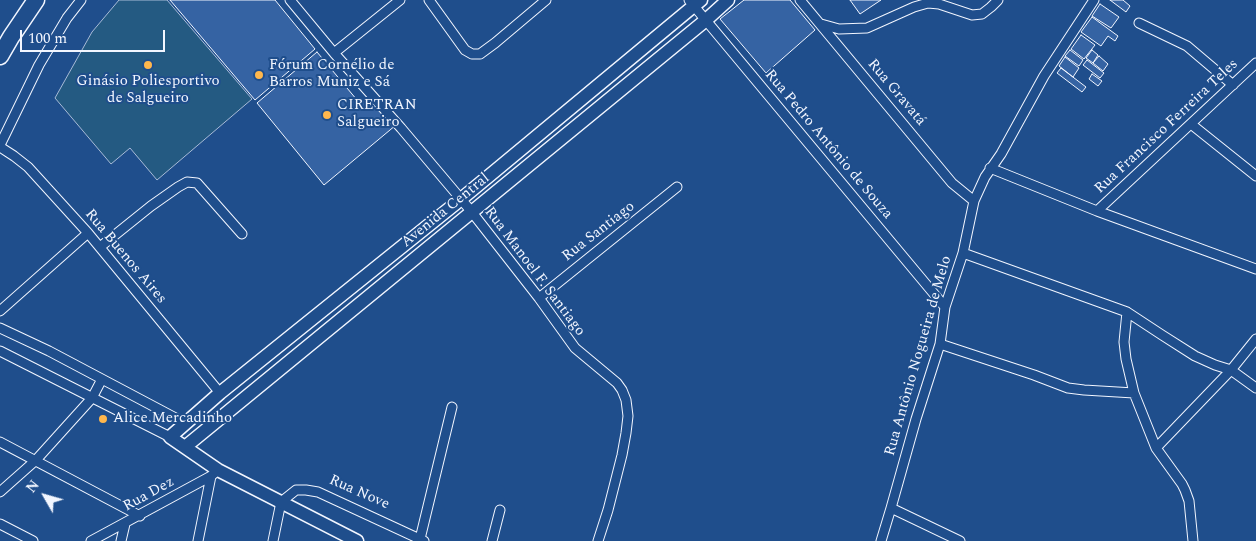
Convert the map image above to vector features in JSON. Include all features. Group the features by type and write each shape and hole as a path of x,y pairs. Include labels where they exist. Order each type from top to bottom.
{"highway":[{"path":"0,56 36,0"}],"street":[{"path":"0,146 39,65 67,18 81,0"},
{"name":"Rua Manoel F. Santiago","path":"290,0 471,211 574,348 618,383 622,390 626,400 628,416 622,455 598,541"},
{"path":"334,53 400,0"},
{"path":"429,0 465,50 472,54 480,54 546,0"},
{"name":"Avenida Central","path":"185,447 728,0"},
{"path":"821,24 839,29 867,28 914,7 928,3 939,4 972,15 982,14 998,0"},
{"name":"Rua Antônio Nogueira de Melo","path":"881,541 940,344 945,307 963,253 970,211 985,177 1001,154 1044,76 1094,0"},
{"name":"Rua Gravatá","path":"802,1 952,183 974,201"},
{"name":"Avenida Central","path":"170,437 220,393 460,200 695,2"},
{"name":"Rua Pedro Antônio de Souza","path":"695,2 706,20 945,307"},
{"path":"1139,23 1187,46 1233,85"},
{"name":"Rua Francisco Ferreira Teles","path":"1097,210 1256,63"},
{"path":"1191,124 1256,176"},
{"name":"Rua Buenos Aires","path":"0,146 28,167 88,233 220,393"},
{"path":"990,168 1256,269"},
{"path":"100,247 151,206 187,182 196,183 242,234"},
{"name":"Rua Santiago","path":"538,298 678,187"},
{"path":"0,311 88,233"},
{"path":"963,253 1127,312 1195,356 1214,365 1231,370 1256,388"},
{"path":"1127,312 1124,342 1134,393 1156,448 1185,490 1189,501 1194,541"},
{"path":"0,328 186,423"},
{"path":"1156,448 1231,370 1256,339"},
{"path":"940,344 1068,388 1134,393"},
{"path":"0,352 170,437 185,447 215,473 281,502 357,541"},
{"path":"0,492 36,460 92,398 102,379"},
{"path":"422,540 452,407"},
{"path":"0,442 140,516"},
{"path":"198,541 215,473"},
{"name":"Rua Dez","path":"91,541 140,516 215,473"},
{"name":"Rua Nove","path":"281,502 296,490 318,492 422,540"},
{"path":"273,541 281,502"},
{"path":"891,508 960,541"},
{"path":"492,541 500,510"},
{"path":"0,524 33,541"},
{"path":"122,541 125,524"}],"shaded area":[{"name":"Ginásio Poliesportivo de Salgueiro","path":"119,0 167,0 252,99 157,180 130,148 111,164 55,98 92,32"}],"building":[{"name":"Fórum Cornélio de Barros Muniz e Sá","path":"170,0 275,0 315,49 255,100"},
{"path":"744,0 790,0 815,30 766,73 720,19"},
{"path":"850,0 881,0 860,14"},
{"path":"1110,0 1123,0 1130,6 1126,12"},
{"path":"1100,4 1119,17 1111,28 1092,16"},
{"path":"1092,17 1118,36 1115,41 1108,36 1101,46 1081,32"},
{"path":"1081,35 1095,45 1084,59 1071,49"},
{"path":"1070,50 1083,60 1079,66 1065,56"},
{"path":"1092,50 1098,55 1093,63 1086,58"},
{"name":"CIRETRAN Salgueiro","path":"317,52 357,100 378,105 396,125 324,185 257,103"},
{"path":"1099,56 1108,64 1103,71 1093,63"},
{"path":"1065,57 1079,68 1073,77 1059,66"},
{"path":"1087,60 1104,73 1100,78 1083,65"},
{"path":"1061,68 1086,87 1082,92 1057,73"},
{"path":"1092,74 1102,81 1098,86 1089,79"}],"place":[{"name":"Ginásio Poliesportivo de Salgueiro","path":"148,65"},
{"name":"Fórum Cornélio de Barros Muniz e Sá","path":"259,75"},
{"name":"CIRETRAN Salgueiro","path":"327,115"},
{"name":"Alice Mercadinho","path":"103,419"}]}
